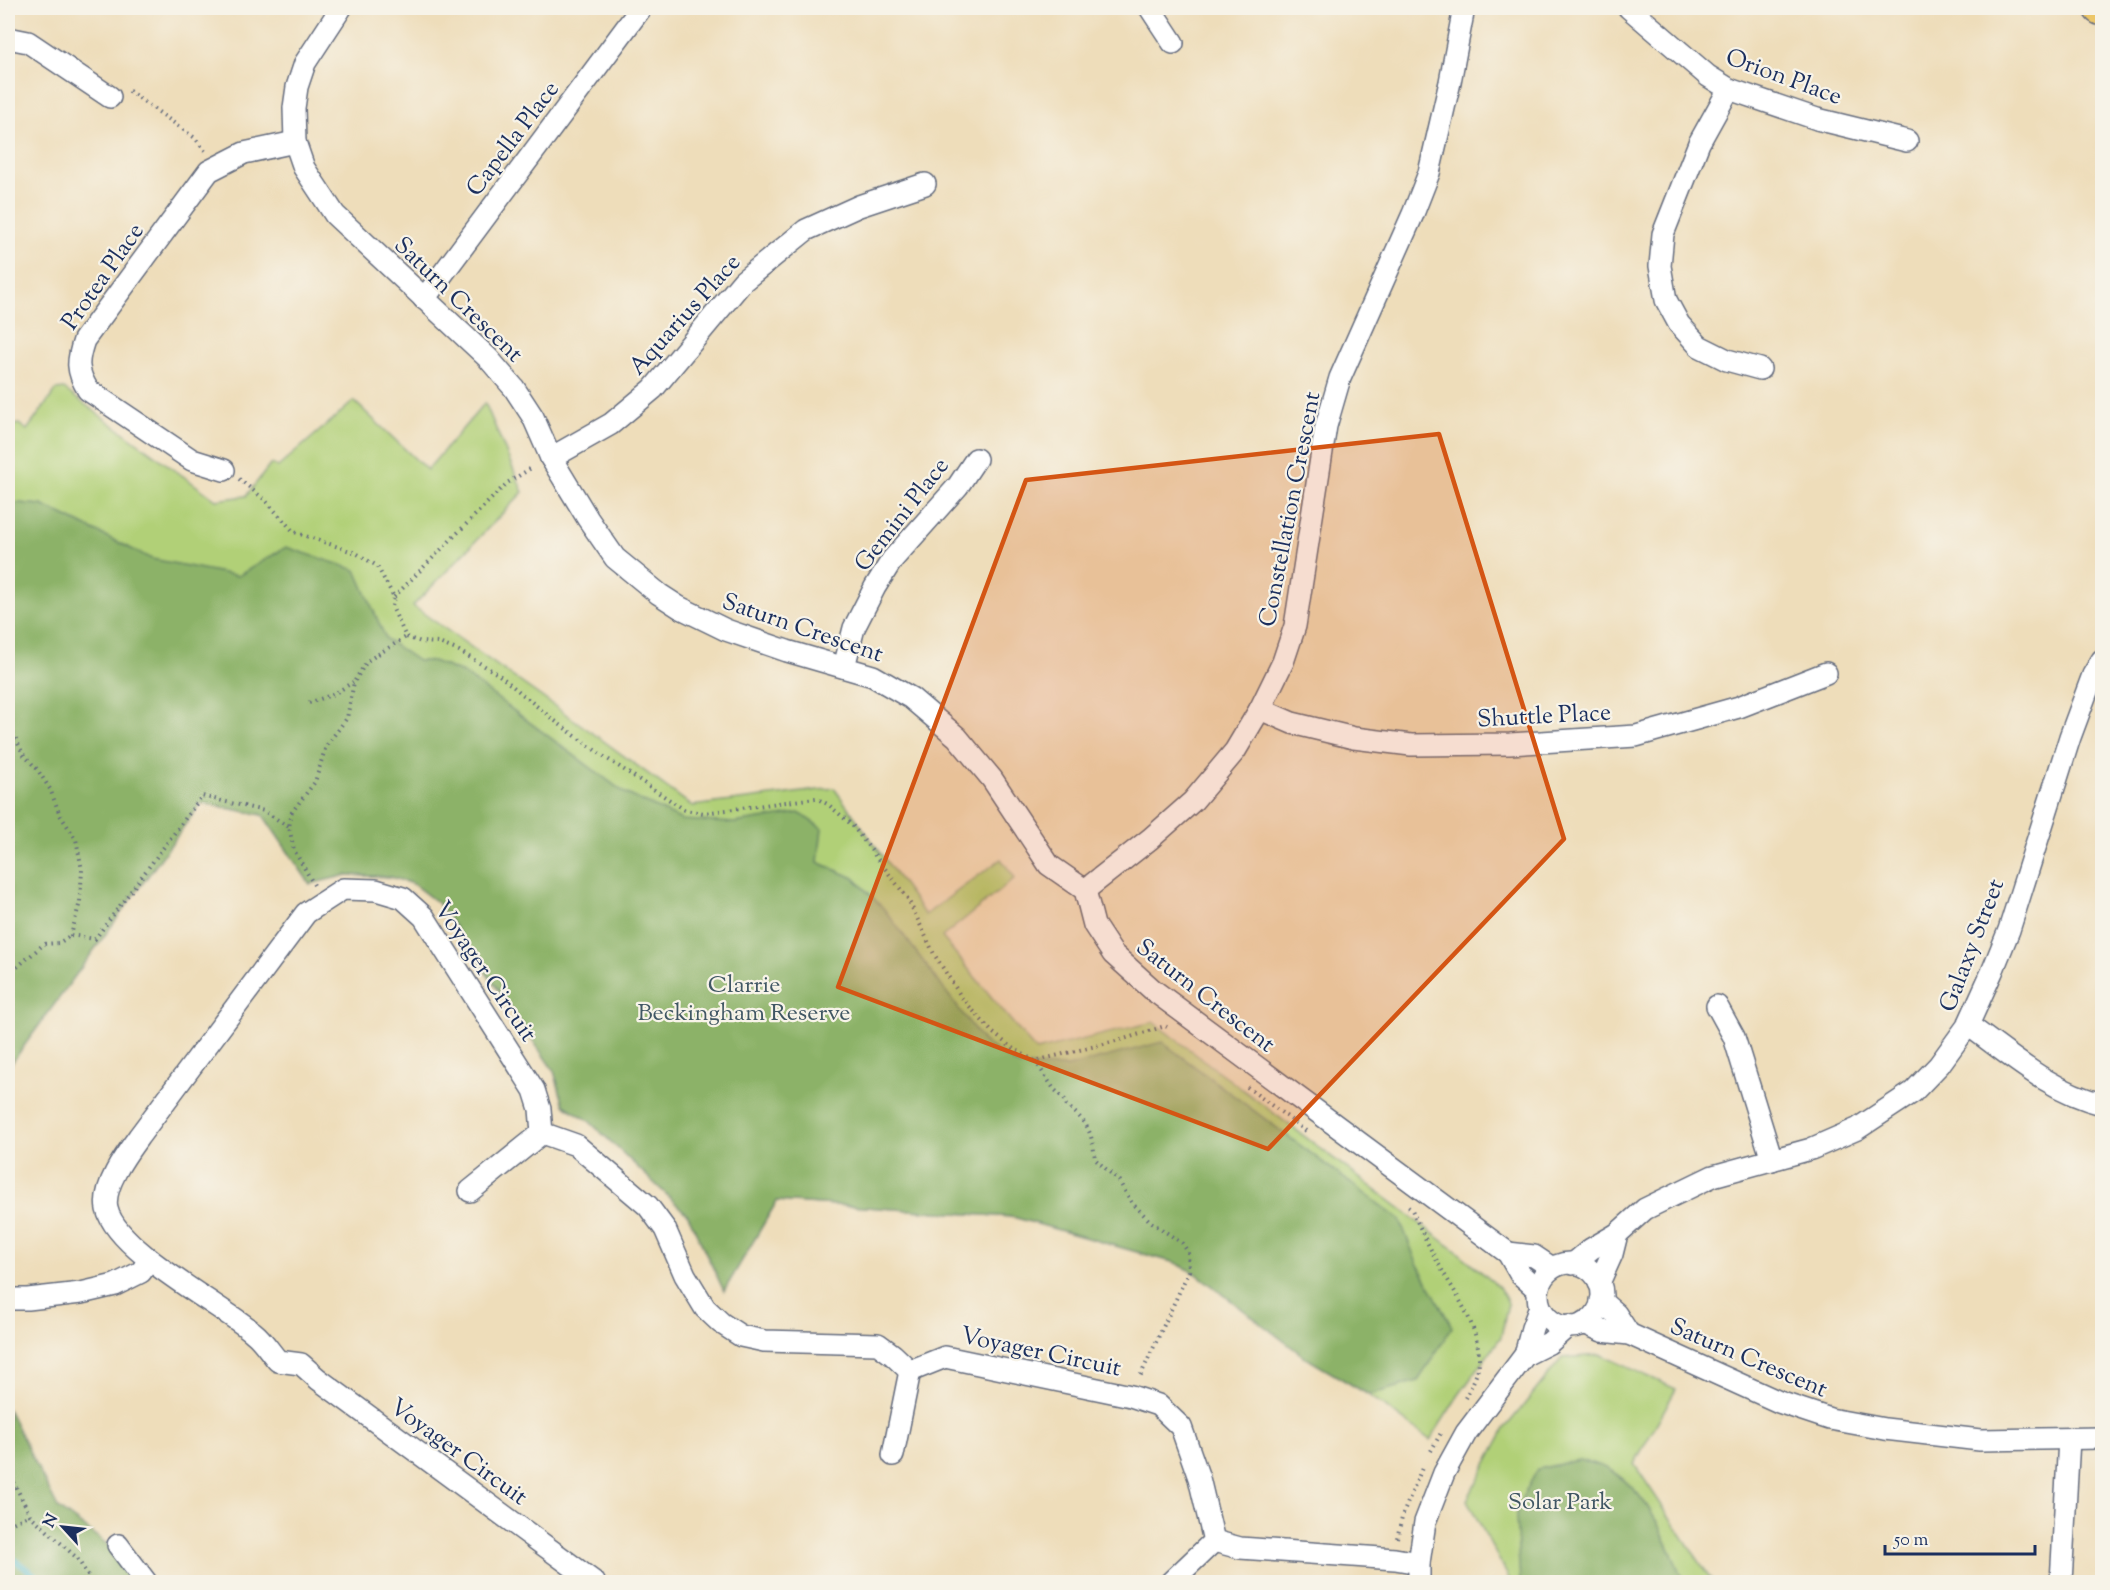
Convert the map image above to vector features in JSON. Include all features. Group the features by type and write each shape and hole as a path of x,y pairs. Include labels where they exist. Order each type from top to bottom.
{"street":[{"name":"Saturn Crescent","path":"341,8 305,63 297,87 294,108 295,142 304,168 334,215 488,358 514,388 533,417 551,458 615,558 659,594 679,607 726,630 787,651 873,676 911,698 957,737 992,779 1049,865 1085,890 1094,925 1113,954 1153,990 1508,1253 1520,1274 1539,1298"},
{"name":"Capella Place","path":"424,299 641,8"},
{"path":"1150,8 1173,43"},
{"name":"Constellation Crescent","path":"1085,890 1150,839 1193,801 1234,750 1260,710 1283,662 1295,626 1326,426 1337,388 1429,173 1464,8"},
{"name":"Orion Place","path":"1629,8 1708,76 1729,88 1817,119 1908,141"},
{"path":"8,38 28,42 110,97"},
{"path":"1729,88 1699,143 1664,234 1660,266 1666,300 1679,324 1700,346 1726,360 1760,369"},
{"name":"Protea Place","path":"224,470 192,460 88,390 80,377 78,367 80,354 84,340 209,171 244,153 295,142"},
{"name":"Aquarius Place","path":"551,458 611,423 653,389 743,281 806,230 860,206 925,184"},
{"name":"Gemini Place","path":"844,667 854,628 892,560 958,486 976,459"},
{"name":"Galaxy Street","path":"1573,1263 1617,1234 1645,1209 1713,1176 1811,1149 1857,1129 1913,1092 1940,1065 1968,1025 2009,930 2070,737 2093,675 2103,660"},
{"name":"Shuttle Place","path":"1260,710 1292,723 1354,738 1411,745 1510,744 1625,737 1739,707 1826,673"},
{"name":"Voyager Circuit","path":"542,1133 540,1109 534,1090 424,917 403,898 376,890 343,889 306,913 122,1160 108,1190 107,1209 116,1228 149,1260 255,1334 278,1361 301,1364 318,1379 594,1582"},
{"path":"1717,1005 1734,1037 1772,1160"},
{"path":"1968,1025 2051,1084 2086,1100 2103,1104"},
{"path":"470,1191 542,1133 576,1144 648,1206 665,1229 685,1275 705,1308 721,1323 741,1336 765,1341 878,1344 910,1371 893,1455"},
{"path":"1525,1355 1576,1324 1592,1317 1617,1234"},
{"name":"Saturn Crescent","path":"1508,1253 1534,1256 1552,1268"},
{"path":"8,1299 81,1293 115,1285 141,1272 149,1260"},
{"path":"1171,1582 1214,1541 1240,1548 1395,1559 1419,1573 1425,1522 1444,1473 1466,1433 1525,1355 1542,1279 1552,1268 1573,1263 1588,1269 1600,1292"},
{"name":"Saturn Crescent","path":"1600,1292 1629,1334"},
{"path":"1539,1298 1551,1320 1576,1324"},
{"name":"Saturn Crescent","path":"1576,1324 1602,1331 1629,1334 1779,1402 1830,1419 1885,1429 1980,1440 2103,1438"},
{"name":"Voyager Circuit","path":"910,1371 945,1357 1131,1396 1158,1405 1181,1427 1199,1478 1214,1541"},
{"path":"2061,1582 2069,1439"},
{"path":"118,1545 146,1582"}],"path":[{"path":"110,97 120,84 195,138 216,166"},
{"path":"394,597 507,483 551,458"},
{"path":"224,470 265,500 294,532 356,553 377,566 394,597 393,607 406,637 421,642 439,643 459,651 498,675 603,756 685,810 704,813 816,798 829,805 852,825 908,899 934,954 962,998 992,1032 1012,1048 1035,1061 1054,1089 1065,1100 1066,1106 1080,1116 1089,1127 1095,1159 1119,1181 1132,1203 1151,1222 1182,1243 1188,1252 1189,1271 1131,1396"},
{"path":"324,902 294,850 289,827 292,812 315,782 326,746 347,718 354,682 367,660 406,637"},
{"path":"309,703 334,694 354,682"},
{"path":"8,722 23,754 37,769 50,789 60,815 76,839 82,870 80,902 71,935 59,943 44,944 8,975"},
{"path":"71,935 95,939 202,796 264,811 289,827"},
{"path":"1035,1061 1124,1039 1165,1026 1174,1032"},
{"path":"1238,1081 1312,1136"},
{"path":"1404,1203 1412,1210 1436,1261 1459,1298 1474,1332 1479,1361 1473,1382 1464,1400"},
{"path":"1429,1454 1445,1427"},
{"path":"1397,1538 1403,1514 1425,1462"},
{"path":"8,1471 30,1515 76,1558 92,1582"},
{"path":"8,1525 30,1515"}],"highlighted area":[{"path":"1439,434 1564,839 1268,1149 838,987 1026,480"}],"green space":[{"name":"Clarrie Beckingham Reserve","path":"64,389 216,500 246,496 271,464 278,467 354,401 427,470 485,403 523,492 413,606 692,806 834,788 925,915 1001,859 1015,878 942,937 1036,1051 1153,1022 1459,1253 1499,1287 1508,1303 1501,1337 1458,1396 1430,1440 1369,1395 1306,1358 1198,1274 1176,1263 1013,1217 777,1201 724,1291 688,1215 588,1120 564,1105 554,1071 439,904 413,884 391,877 347,875 310,884 263,815 201,803 8,1068 8,426 19,424 27,430 56,390"},
{"name":"Clarrie Beckingham Reserve","path":"8,502 42,505 152,559 238,576 286,547 356,570 386,639 418,661 433,661 463,673 625,793 682,820 734,823 799,813 822,828 818,862 854,878 884,909 983,1041 1019,1066 1068,1067 1162,1042 1400,1220 1416,1261 1452,1327 1418,1381 1369,1395 1306,1358 1198,1275 1176,1263 1013,1217 777,1201 724,1291 688,1215 588,1120 564,1105 554,1071 439,904 413,884 391,877 347,875 310,884 263,815 201,803 8,1068"},
{"name":"Solar Park","path":"1601,1355 1676,1389 1634,1464 1713,1582 1511,1582 1467,1500 1506,1427 1562,1358"},
{"path":"8,1409 58,1508 107,1544 135,1582 8,1582"},
{"path":"1579,1460 1606,1468 1634,1490 1645,1503 1663,1534 1684,1582 1520,1582 1516,1517 1518,1505 1538,1469"}],"waterway":[{"path":"8,1555 44,1582"}]}
